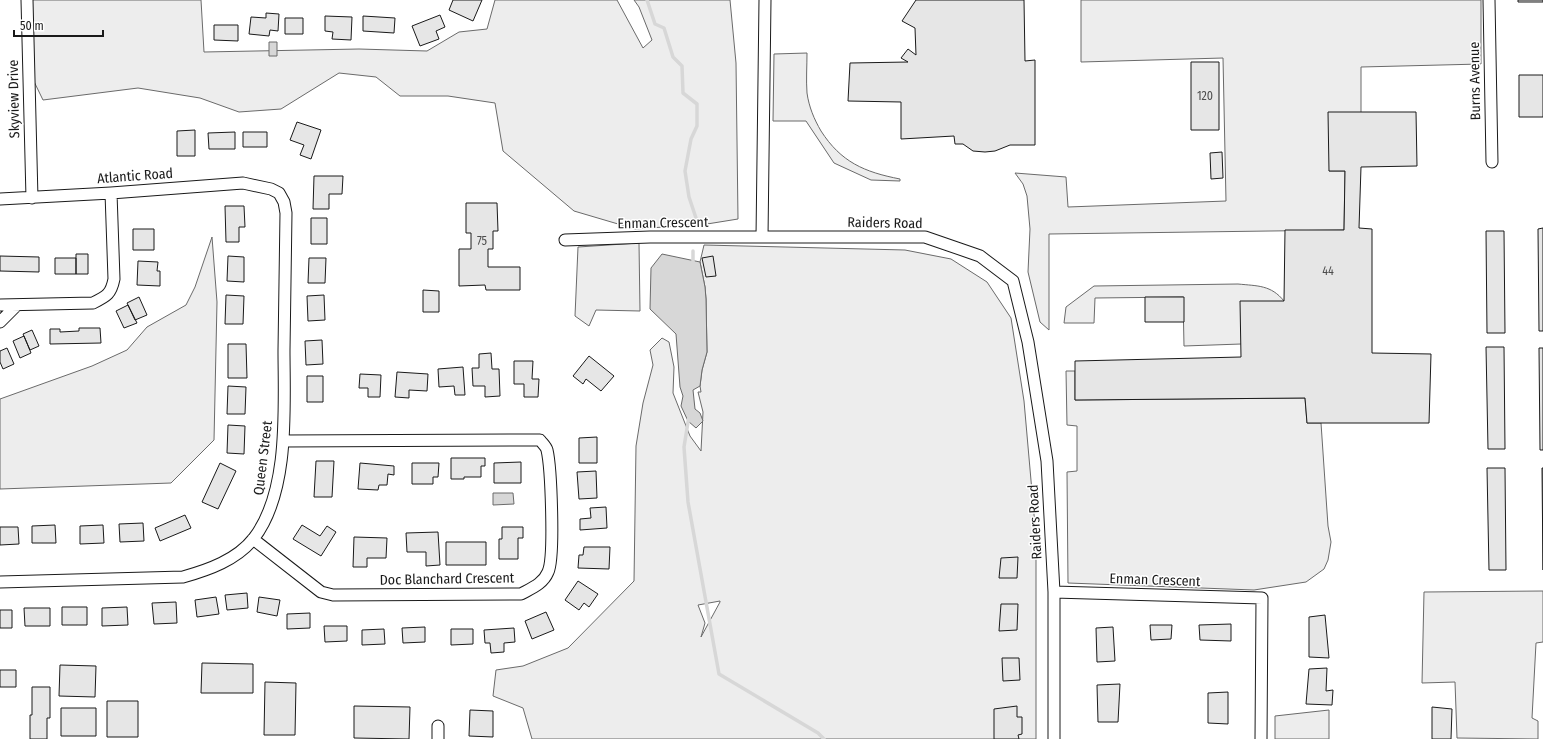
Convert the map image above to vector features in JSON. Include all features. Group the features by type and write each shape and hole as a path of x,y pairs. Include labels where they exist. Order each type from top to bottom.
{"street":[{"name":"Skyview Drive","path":"27,0 32,198"},
{"path":"762,237 765,0"},
{"name":"Burns Avenue","path":"1489,0 1492,162"},
{"name":"Atlantic Road","path":"0,199 111,193 243,183 272,189"},
{"name":"Queen Street","path":"0,582 183,577 205,571 224,562 238,553 253,539 264,523 274,498 283,441 286,213 284,202 272,189"},
{"path":"0,305 93,303 105,297 112,289 114,279 111,193"},
{"name":"Enman Crescent","path":"565,240 650,237 762,237"},
{"name":"Raiders Road","path":"762,237 925,237 980,256 1013,281 1028,342 1047,461 1054,592"},
{"path":"0,322 17,305"},
{"name":"Doc Blanchard Crescent","path":"253,539 322,592 333,595 521,594 540,584 549,571 552,555 550,471 546,448 540,440 283,441"},
{"path":"1054,592 1054,739"},
{"name":"Enman Crescent","path":"1054,592 1262,598 1261,739"},
{"path":"438,726 438,739"}],"shaded area":[{"path":"26,0 201,0 204,52 359,49 427,51 459,32 487,29 495,0 617,0 643,48 652,40 639,7 634,0 730,0 736,63 738,219 707,224 635,229 574,211 503,151 495,103 448,96 400,96 376,77 339,73 281,109 239,112 200,98 138,88 43,100 23,59"},
{"path":"1081,0 1481,0 1481,64 1361,67 1361,112 1329,171 1345,171 1344,230 1049,234 1049,330 1040,322 1028,272 1030,229 1027,196 1023,184 1015,173 1066,177 1068,207 1226,201 1223,58 1081,62"},
{"path":"269,42 277,42 277,56 269,56"},
{"path":"807,53 807,93 812,113 821,131 837,151 854,164 875,173 900,179 900,181 871,180 834,163 806,121 773,121 774,54"},
{"path":"212,237 217,302 214,440 171,483 0,489 0,399 92,366 127,350 147,327 186,305 195,287"},
{"path":"639,243 640,311 596,310 589,326 575,316 578,247"},
{"path":"704,245 905,250 951,259 987,282 1011,318 1024,401 1036,537 1036,739 532,739 523,708 493,696 496,670 523,666 568,648 634,581 636,446 643,403 653,365 650,350 662,338 669,342 674,367 673,393 690,436 701,451 703,412 698,392 701,392 700,386 702,370 707,352 706,299 700,262","holes":["720,602 701,637 705,623 698,605"]},
{"path":"662,254 700,262 705,287 707,352 702,370 700,386 693,390 695,409 700,413 703,421 696,428 688,421 681,406 683,396 680,387 676,334 650,309 651,268"},
{"path":"1238,284 1264,287 1274,292 1284,301 1241,344 1184,346 1183,297 1095,298 1094,323 1064,323 1066,307 1094,286"},
{"path":"1066,371 1075,371 1075,400 1305,398 1307,423 1321,423 1328,526 1331,542 1328,560 1324,569 1306,582 1254,590 1068,583 1067,472 1077,471 1077,426 1067,425"},
{"path":"493,493 513,493 514,504 493,505"},
{"path":"1543,591 1543,642 1536,643 1532,718 1538,721 1538,739 1457,738 1455,682 1422,683 1424,592"},
{"path":"1329,710 1329,739 1275,739 1275,716"}],"building":[{"path":"453,0 482,0 473,21 449,10"},
{"path":"916,0 1024,0 1025,61 1035,60 1035,145 1010,145 995,151 985,152 973,151 963,144 955,144 954,136 901,139 901,102 848,101 850,63 908,62 901,58 908,49 916,55 915,28 902,21"},
{"path":"1518,0 1543,0 1543,2 1518,2"},
{"path":"266,13 279,14 278,31 270,30 269,36 249,34 251,17 266,18"},
{"path":"440,15 445,27 436,31 439,39 420,46 412,26"},
{"path":"325,16 352,17 351,40 332,39 333,32 325,31"},
{"path":"363,16 395,18 394,33 363,31"},
{"path":"285,18 303,18 303,34 285,34"},
{"path":"214,25 238,25 238,41 214,40"},
{"path":"1191,62 1219,62 1219,130 1191,130"},
{"path":"1519,75 1543,75 1543,117 1519,117"},
{"path":"1328,112 1416,112 1417,166 1361,167 1359,228 1372,229 1372,353 1431,354 1429,423 1307,423 1305,398 1075,400 1075,361 1241,357 1240,301 1284,301 1285,230 1344,230 1345,171 1329,171"},
{"path":"297,122 321,130 311,159 300,155 304,145 290,140"},
{"path":"195,130 195,156 177,156 177,131"},
{"path":"235,132 235,149 209,149 208,133"},
{"path":"243,132 267,132 267,147 243,147"},
{"path":"1222,152 1223,178 1211,179 1210,153"},
{"path":"314,176 343,176 342,194 329,194 329,209 313,209"},
{"path":"466,203 497,203 498,231 493,231 493,249 488,249 488,267 520,267 520,290 486,290 485,285 459,286 459,249 471,249 471,233 466,233"},
{"path":"225,206 244,206 245,227 239,227 239,242 226,242"},
{"path":"311,218 327,218 327,244 311,244"},
{"path":"1543,228 1543,331 1539,331 1538,229"},
{"path":"133,229 154,229 154,250 133,250"},
{"path":"1486,231 1504,231 1505,333 1487,333"},
{"path":"76,254 88,254 88,274 76,274"},
{"path":"0,256 39,257 39,272 0,271"},
{"path":"228,256 244,257 244,282 227,281"},
{"path":"713,256 716,276 706,277 702,258"},
{"path":"55,258 76,258 76,274 55,274"},
{"path":"309,258 326,258 325,283 308,283"},
{"path":"138,261 158,262 157,271 160,271 160,286 137,285"},
{"path":"423,290 439,291 439,312 423,312"},
{"path":"226,295 244,296 243,324 225,324"},
{"path":"324,295 325,320 308,321 307,296"},
{"path":"139,297 147,315 135,320 127,303"},
{"path":"1145,297 1184,297 1184,322 1145,322"},
{"path":"128,305 137,323 124,328 116,311"},
{"path":"79,328 100,328 101,343 50,344 50,329 60,329 60,332 79,331"},
{"path":"32,330 39,346 30,350 23,334"},
{"path":"24,336 31,353 20,358 13,341"},
{"path":"322,340 323,364 306,365 305,341"},
{"path":"228,344 246,344 247,378 228,378"},
{"path":"1486,347 1504,347 1505,449 1488,449"},
{"path":"7,348 14,364 3,369 0,362 0,351"},
{"path":"1539,348 1543,348 1543,450 1540,450"},
{"path":"491,353 492,369 499,369 500,396 485,397 485,386 473,386 472,368 479,368 479,354"},
{"path":"589,356 614,376 601,391 586,379 583,384 573,376"},
{"path":"514,361 533,361 532,379 539,379 538,397 524,397 524,384 514,384"},
{"path":"463,367 465,395 455,395 454,386 439,387 438,369"},
{"path":"397,372 428,374 427,391 409,390 409,398 395,397"},
{"path":"360,374 381,375 380,397 368,397 368,388 359,388"},
{"path":"307,376 323,376 323,402 307,402"},
{"path":"228,386 246,387 245,414 227,414"},
{"path":"228,425 245,426 244,454 227,453"},
{"path":"597,437 597,463 579,463 579,438"},
{"path":"451,458 485,458 485,466 481,466 481,477 451,479"},
{"path":"316,461 334,461 332,497 314,497"},
{"path":"521,462 521,483 494,483 494,463"},
{"path":"220,463 236,471 218,509 202,502"},
{"path":"360,463 394,466 394,475 388,474 387,485 379,485 378,490 358,489"},
{"path":"412,463 439,463 438,477 433,477 433,484 412,484"},
{"path":"1487,468 1505,468 1506,570 1489,570"},
{"path":"1542,468 1543,468 1543,570"},
{"path":"596,471 597,498 579,499 577,472"},
{"path":"606,507 607,528 580,530 580,519 591,518 590,508"},
{"path":"185,515 191,528 160,541 155,528"},
{"path":"143,523 144,541 120,542 119,524"},
{"path":"55,525 56,543 32,543 32,526"},
{"path":"103,525 104,543 80,544 80,526"},
{"path":"302,525 320,536 327,526 336,532 321,556 293,539"},
{"path":"0,527 18,527 19,544 0,545"},
{"path":"502,527 523,527 523,538 518,538 518,559 499,559 499,539 502,539"},
{"path":"438,532 440,565 426,566 426,552 407,552 406,533"},
{"path":"354,537 387,538 386,558 367,558 367,567 353,567"},
{"path":"446,542 486,542 486,565 446,565"},
{"path":"584,547 610,547 609,569 578,568 579,555 583,555"},
{"path":"1018,557 1017,578 999,578 1001,558"},
{"path":"578,581 598,594 589,607 584,603 579,610 565,600"},
{"path":"247,593 248,608 227,610 225,595"},
{"path":"216,597 219,614 197,617 195,600"},
{"path":"259,597 280,600 277,616 257,612"},
{"path":"176,602 177,623 154,624 152,603"},
{"path":"1001,604 1018,604 1017,630 999,631"},
{"path":"62,607 87,607 87,625 62,625"},
{"path":"127,607 128,625 102,626 102,608"},
{"path":"24,608 50,608 50,626 25,626"},
{"path":"0,610 12,610 12,628 0,628"},
{"path":"546,612 554,630 532,639 525,621"},
{"path":"310,613 310,628 287,629 287,614"},
{"path":"1325,615 1329,658 1309,657 1309,617"},
{"path":"1231,624 1231,641 1200,640 1199,625"},
{"path":"1150,625 1172,625 1171,639 1151,640"},
{"path":"324,626 347,626 347,641 325,642"},
{"path":"425,627 425,642 403,643 402,628"},
{"path":"1113,627 1115,661 1097,662 1096,628"},
{"path":"514,628 515,642 504,643 504,652 491,653 490,643 485,643 484,630"},
{"path":"384,629 385,644 362,645 362,630"},
{"path":"451,629 473,629 473,644 451,645"},
{"path":"1002,658 1019,658 1020,680 1003,681"},
{"path":"202,663 253,664 253,693 201,693"},
{"path":"60,665 96,666 95,697 59,696"},
{"path":"1327,668 1326,691 1333,690 1332,705 1306,704 1309,669"},
{"path":"0,670 16,670 16,687 0,687"},
{"path":"265,682 296,683 295,735 264,735"},
{"path":"1120,684 1118,722 1098,722 1097,685"},
{"path":"32,687 50,687 50,718 47,718 47,739 30,739"},
{"path":"1228,692 1228,724 1208,723 1208,693"},
{"path":"107,701 138,701 138,737 107,737"},
{"path":"354,706 410,707 409,739 354,738"},
{"path":"1017,706 1017,717 1022,717 1022,734 1018,735 1019,739 994,739 994,709"},
{"path":"1432,707 1452,709 1451,739 1432,739"},
{"path":"61,708 96,708 96,736 61,736"},
{"path":"470,710 493,711 493,737 469,736"}],"waterway":[{"path":"647,0 655,24 664,28 673,57 682,66 683,93 697,104 697,126 691,139 685,171 689,197 697,221"},
{"path":"693,251 693,265"},
{"path":"689,416 684,447 688,502 719,674 818,733 824,739"}]}
